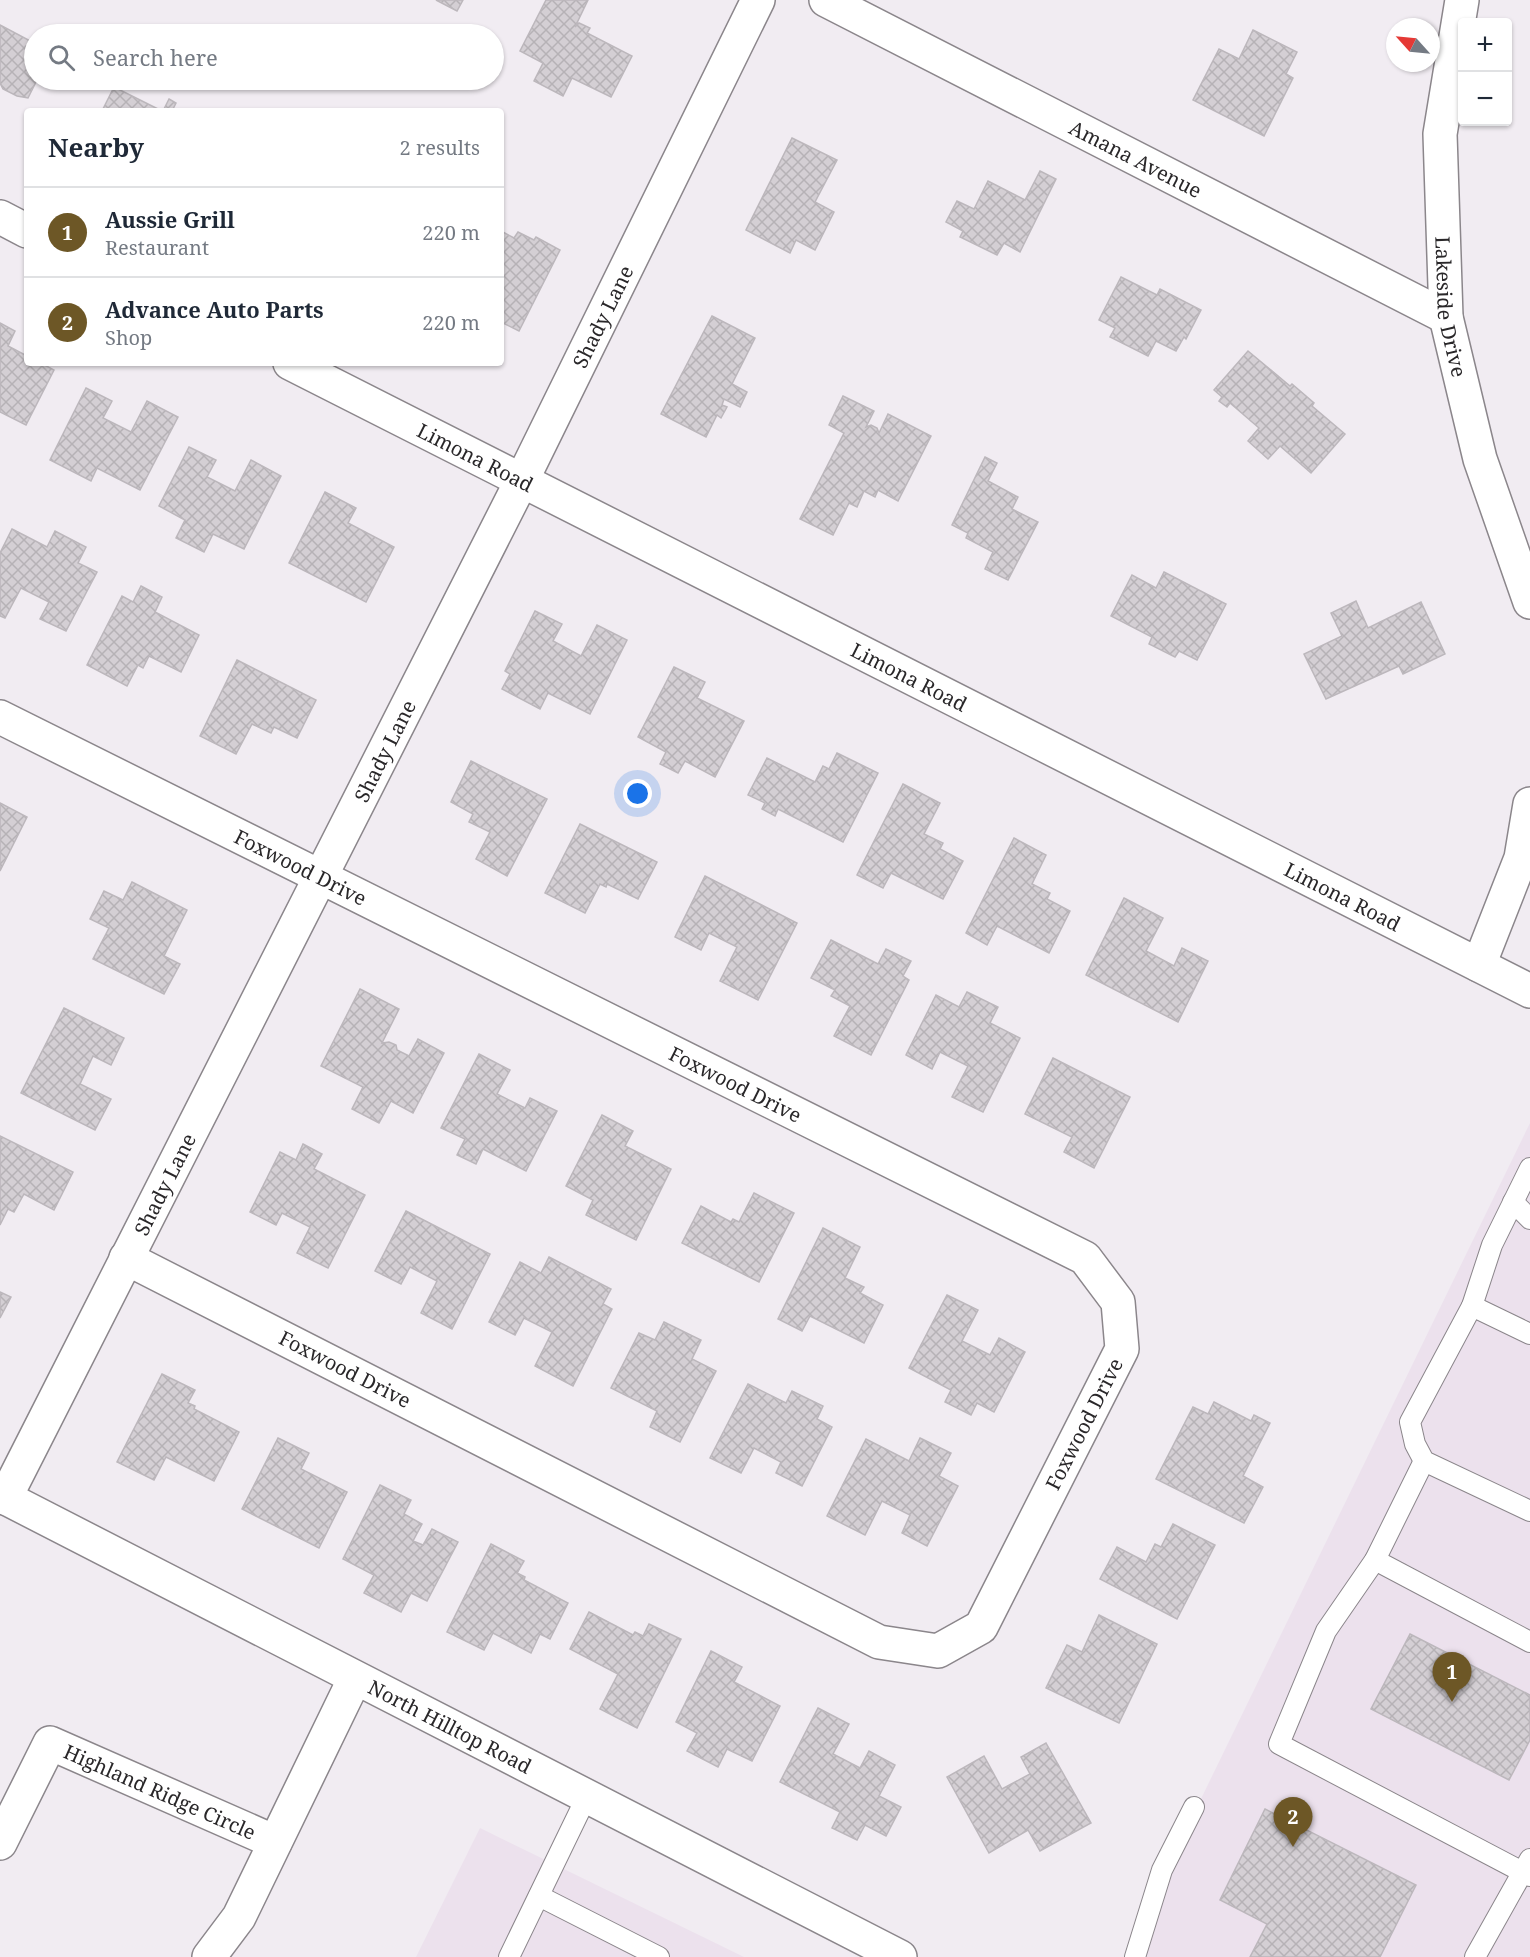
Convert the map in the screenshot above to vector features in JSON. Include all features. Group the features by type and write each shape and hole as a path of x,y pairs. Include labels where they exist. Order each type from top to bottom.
{"street":[{"name":"Shady Lane","path":"3,1497 522,480 759,0"},
{"name":"Amana Avenue","path":"826,0 1446,317"},
{"name":"Lakeside Drive","path":"1462,0 1440,134 1446,317 1480,459 1530,602"},
{"path":"0,217 24,229"},
{"name":"Limona Road","path":"296,366 1530,991"},
{"name":"Foxwood Drive","path":"0,717 321,875 1084,1258 1118,1302 1122,1349 981,1627 938,1651 879,1642 126,1257"},
{"path":"1479,965 1521,858 1530,804"},
{"name":"North Hilltop Road","path":"3,1497 900,1957"},
{"name":"Highland Ridge Circle","path":"209,1957 239,1917 355,1678"},
{"name":"Highland Ridge Circle","path":"0,1843 50,1743 275,1842"}],"lane":[{"path":"1530,1168 1492,1245 1472,1306 1410,1422 1415,1444 1424,1461 1530,1510"},
{"path":"1513,1202 1530,1219"},
{"path":"1472,1306 1530,1334"},
{"path":"1424,1461 1375,1560 1326,1631 1279,1744 1528,1869 1475,1957"},
{"path":"1375,1560 1530,1642"},
{"path":"509,1957 587,1797"},
{"path":"1135,1957 1162,1870 1194,1807"},
{"path":"539,1896 659,1957"}],"shaded area":[{"path":"1530,1123 1530,1957 1124,1957"},
{"path":"480,1828 744,1957 416,1957"}],"building":[{"path":"436,0 463,0 457,11"},
{"path":"546,0 588,0 575,27 579,23 590,28 587,33 632,56 611,97 572,78 563,96 534,81 543,63 520,51"},
{"path":"0,25 24,38 24,90 32,90 28,98 17,96 3,89 0,83"},
{"path":"1253,30 1297,52 1286,74 1293,78 1264,136 1193,100 1219,49 1239,59"},
{"path":"112,90 120,90 156,108 104,108"},
{"path":"169,99 176,103 174,108 164,108"},
{"path":"792,138 837,160 815,202 834,212 815,250 796,240 790,253 746,230"},
{"path":"1040,171 1056,179 1020,252 1004,243 997,255 960,237 963,231 946,222 957,201 974,209 988,181 1025,200"},
{"path":"518,232 534,240 536,237 560,250 519,331 504,324 504,233 514,238"},
{"path":"1121,277 1157,295 1160,289 1201,310 1186,339 1184,337 1176,351 1156,341 1148,356 1110,337 1115,328 1099,320"},
{"path":"712,316 755,338 732,384 747,392 740,407 724,399 722,405 727,407 721,418 717,415 706,437 661,414"},
{"path":"0,323 15,331 8,346 24,354 24,366 47,366 54,370 26,425 0,412"},
{"path":"1248,351 1290,386 1292,384 1314,403 1312,406 1345,434 1311,473 1280,446 1268,459 1248,441 1259,428 1230,403 1227,407 1219,401 1222,397 1214,390"},
{"path":"86,388 112,401 103,418 131,432 147,401 178,417 140,490 97,468 91,481 50,460"},
{"path":"843,396 874,411 866,427 871,425 877,428 879,433 888,414 931,436 898,501 878,490 875,497 864,491 857,507 849,503 833,535 800,519 844,433 829,425"},
{"path":"189,447 216,460 207,477 235,491 251,460 281,476 244,549 213,534 204,552 176,538 185,520 159,506"},
{"path":"985,457 997,463 988,481 1018,497 1012,509 1038,522 1008,580 985,569 993,552 966,538 968,533 952,525"},
{"path":"325,492 356,508 348,523 394,547 366,602 289,563"},
{"path":"12,529 47,547 55,531 86,547 78,563 97,572 66,631 40,619 49,602 21,588 5,618 0,616 0,553"},
{"path":"1164,572 1226,604 1197,660 1179,651 1175,657 1149,644 1152,637 1111,616 1132,575 1156,588"},
{"path":"141,586 162,597 155,612 199,635 181,672 149,656 143,668 138,665 127,686 87,665 122,596 133,602"},
{"path":"1356,601 1368,628 1421,602 1445,654 1403,674 1399,666 1326,699 1304,654 1342,636 1331,613"},
{"path":"535,611 562,624 553,641 581,656 597,625 627,640 590,714 548,693 540,709 502,689 510,674 505,671"},
{"path":"237,660 316,700 297,738 274,727 271,733 252,724 236,754 200,736"},
{"path":"674,667 705,682 697,698 744,721 715,777 685,761 678,773 660,764 666,752 638,737"},
{"path":"837,753 878,773 843,842 778,809 775,816 762,809 765,803 748,795 767,758 815,782 823,766 829,769"},
{"path":"471,761 547,799 507,876 476,859 490,832 469,822 473,814 451,802"},
{"path":"903,784 940,803 924,834 943,843 940,849 963,861 943,899 891,873 883,888 857,875"},
{"path":"0,803 27,817 0,871"},
{"path":"580,824 657,862 638,899 607,884 606,887 600,884 585,913 545,893"},
{"path":"1014,838 1046,855 1032,884 1050,893 1047,899 1070,911 1049,953 997,926 987,945 966,933"},
{"path":"705,876 797,923 758,1000 720,981 737,947 709,933 701,950 675,937"},
{"path":"132,882 187,910 164,956 180,964 164,994 93,959 109,928 90,919 104,891 123,900"},
{"path":"1124,898 1163,918 1146,951 1174,966 1182,948 1208,961 1178,1022 1086,975"},
{"path":"831,940 878,964 886,949 911,961 903,976 909,980 871,1055 834,1036 850,1006 831,996 835,990 811,978"},
{"path":"360,989 399,1009 382,1043 389,1042 396,1045 397,1050 409,1056 418,1039 444,1053 413,1113 391,1101 379,1123 352,1109 363,1087 321,1066"},
{"path":"967,992 998,1007 990,1023 1020,1038 983,1112 952,1097 968,1066 940,1052 932,1069 906,1055 936,995 959,1007"},
{"path":"64,1008 124,1038 111,1065 93,1056 80,1084 111,1099 95,1130 21,1093"},
{"path":"479,1054 510,1070 497,1094 525,1108 530,1098 557,1111 526,1171 483,1149 476,1164 457,1155 465,1139 441,1128"},
{"path":"1053,1058 1130,1097 1094,1168 1064,1152 1072,1137 1025,1114"},
{"path":"602,1115 633,1131 625,1146 671,1169 636,1240 586,1215 593,1200 566,1186"},
{"path":"0,1136 73,1172 54,1210 24,1194 14,1212 8,1209 0,1225"},
{"path":"303,1144 322,1154 314,1169 365,1195 328,1268 297,1253 310,1227 282,1213 276,1225 250,1212 280,1152 296,1160"},
{"path":"754,1193 794,1213 759,1282 682,1243 701,1206 731,1222 733,1219 739,1222"},
{"path":"406,1211 490,1254 452,1329 421,1313 437,1281 410,1267 401,1284 375,1271"},
{"path":"823,1228 860,1247 845,1278 864,1287 860,1293 883,1305 864,1343 810,1316 802,1331 778,1319"},
{"path":"549,1257 611,1289 603,1304 612,1309 573,1386 535,1366 552,1332 524,1318 515,1335 489,1322 520,1262 541,1273"},
{"path":"0,1292 11,1297 0,1318"},
{"path":"947,1295 978,1310 962,1341 990,1355 999,1338 1025,1352 994,1412 977,1403 971,1415 945,1402 951,1390 909,1368"},
{"path":"664,1322 701,1340 692,1359 716,1371 680,1442 650,1427 657,1411 611,1388 639,1333 655,1340"},
{"path":"162,1374 195,1390 188,1403 195,1406 194,1409 239,1432 214,1481 166,1457 154,1480 117,1462"},
{"path":"748,1384 786,1403 792,1391 823,1406 817,1419 832,1427 802,1486 776,1473 781,1462 754,1448 741,1473 710,1458"},
{"path":"1214,1402 1251,1421 1254,1415 1270,1423 1243,1476 1263,1487 1244,1523 1156,1479 1193,1407 1208,1414"},
{"path":"278,1438 309,1453 301,1469 347,1492 319,1548 242,1509"},
{"path":"920,1438 951,1453 939,1476 958,1486 927,1546 902,1533 910,1515 882,1501 865,1535 827,1516 866,1439 909,1461"},
{"path":"380,1485 411,1500 404,1514 422,1524 413,1541 423,1545 432,1529 458,1542 427,1601 411,1593 401,1612 364,1593 374,1575 343,1559"},
{"path":"1173,1524 1215,1545 1177,1619 1100,1579 1117,1547 1146,1562 1155,1544 1161,1547"},
{"path":"491,1544 524,1561 517,1573 525,1577 524,1580 568,1603 550,1639 540,1634 531,1653 493,1633 484,1650 447,1632"},
{"path":"589,1612 633,1635 635,1632 643,1636 649,1624 681,1639 637,1728 600,1709 618,1674 570,1649"},
{"path":"1099,1615 1157,1644 1119,1723 1046,1688 1067,1645 1082,1652"},
{"path":"1410,1634 1530,1695 1530,1740 1509,1780 1371,1709"},
{"path":"711,1651 742,1667 734,1682 780,1706 752,1761 727,1749 718,1767 687,1751 697,1733 676,1722"},
{"path":"818,1708 849,1724 833,1754 860,1768 869,1751 895,1765 879,1796 901,1807 886,1836 865,1825 857,1840 832,1828 840,1812 780,1782"},
{"path":"1046,1743 1091,1823 1040,1851 1028,1830 989,1853 947,1777 984,1756 1002,1789 1030,1774 1021,1757"},
{"path":"1265,1809 1416,1885 1380,1957 1250,1957 1267,1924 1220,1900"}],"place":[{"name":"Aussie Grill","path":"1452,1702"},
{"name":"Advance Auto Parts","path":"1293,1847"}]}
